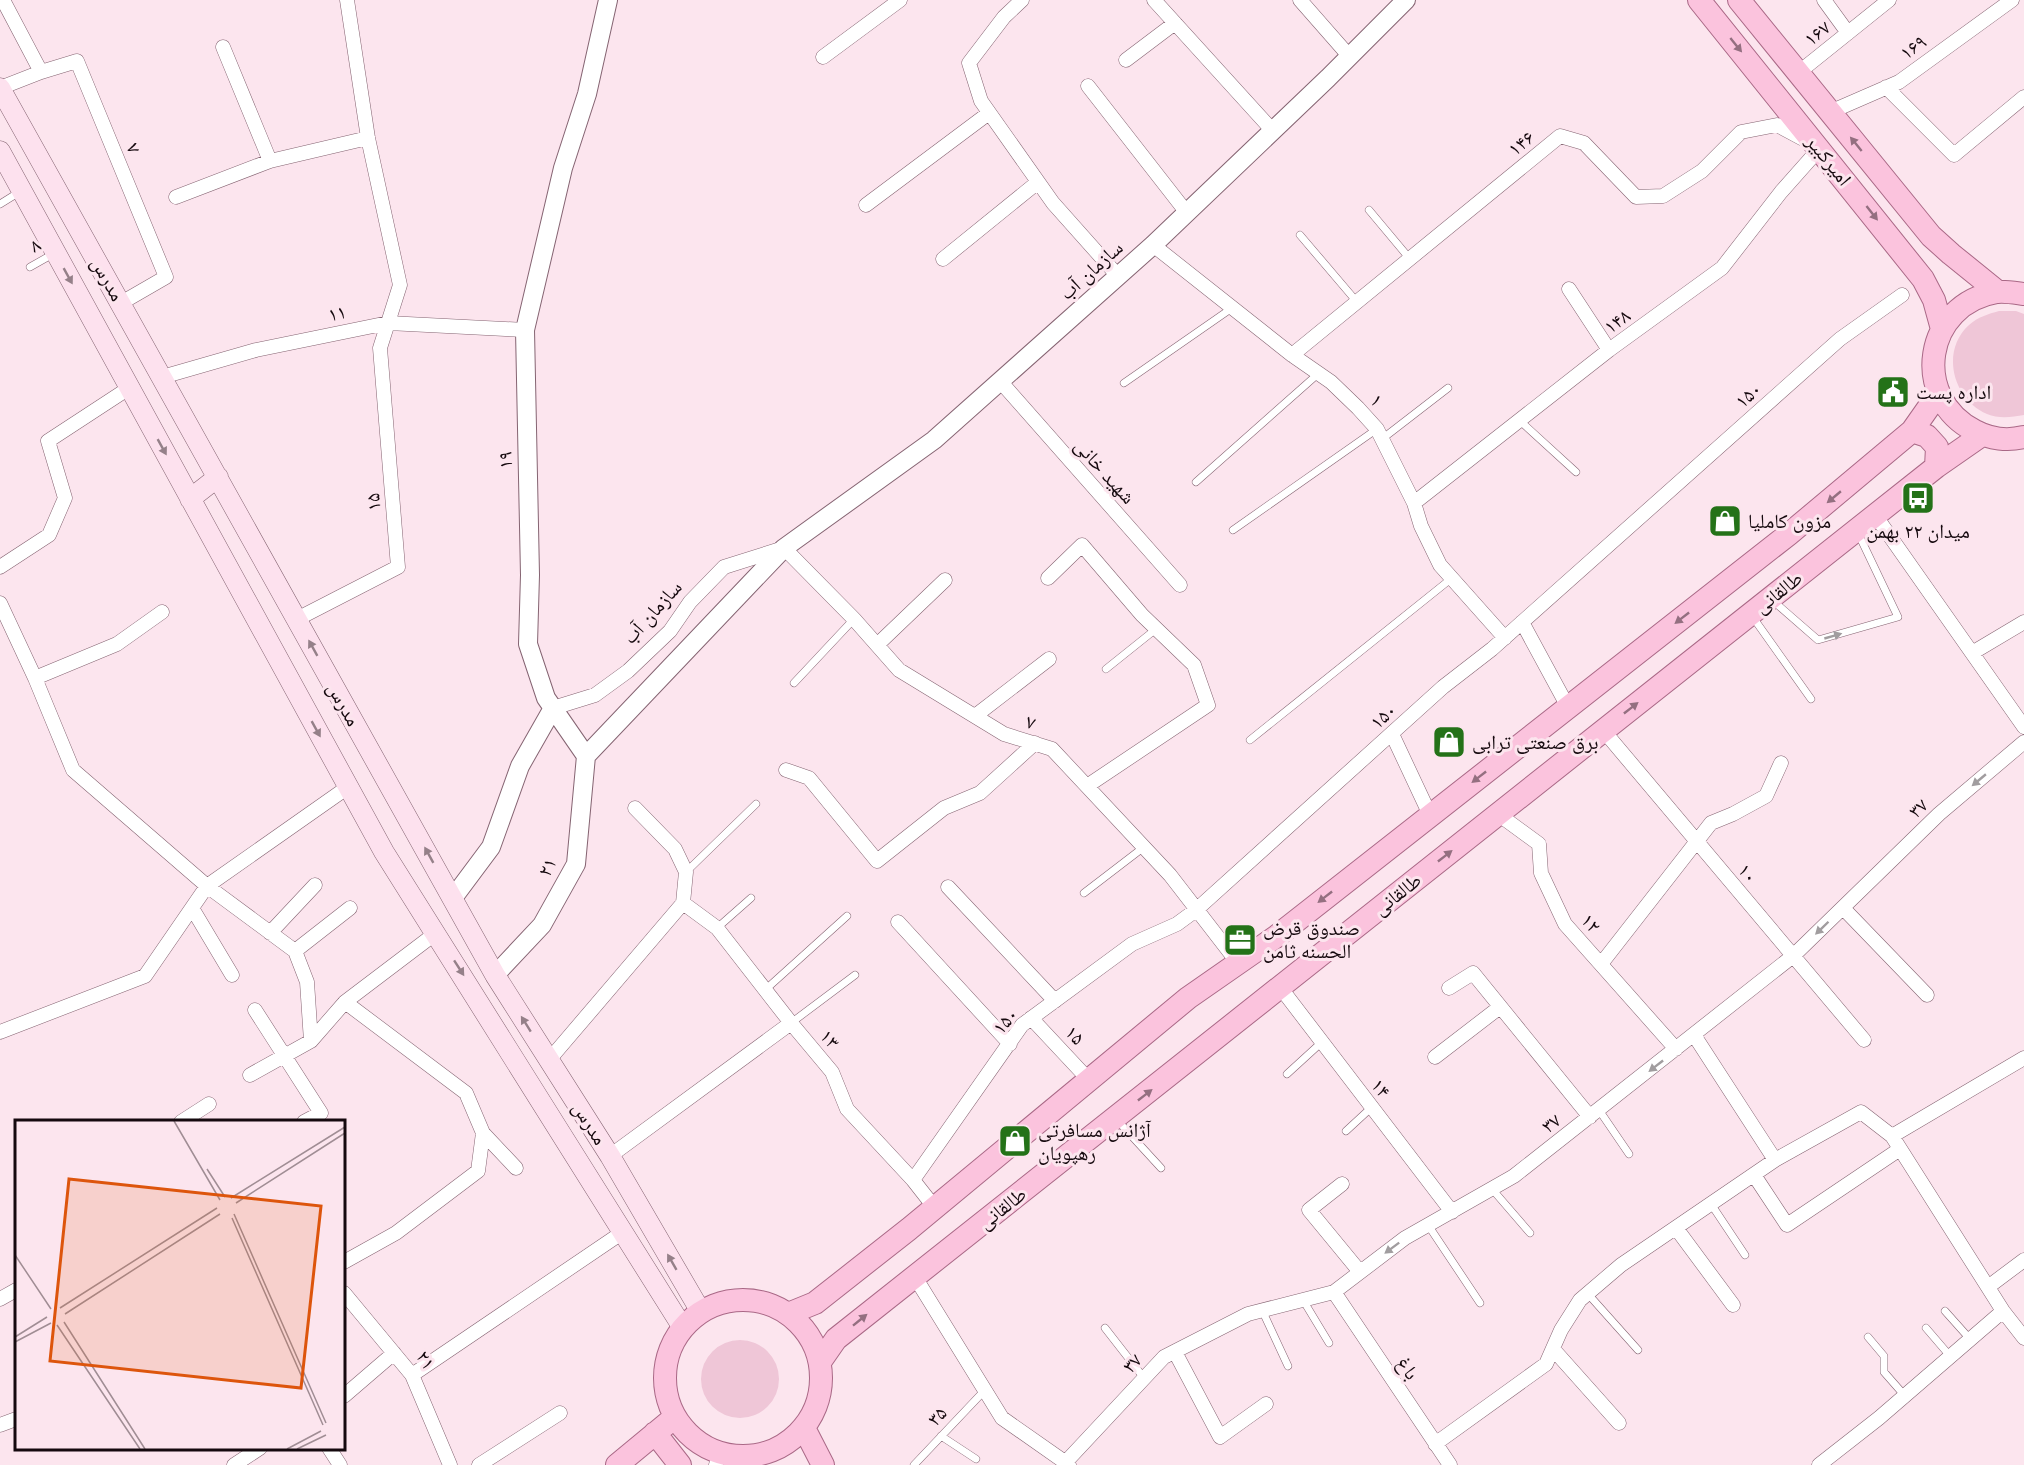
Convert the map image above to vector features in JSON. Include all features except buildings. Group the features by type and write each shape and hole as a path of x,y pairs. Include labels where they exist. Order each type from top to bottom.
{"main road":[{"name":"امیرکبیر","path":"1699,0 1923,279 1934,300 1942,329"},
{"name":"امیرکبیر","path":"1739,0 1932,236 1998,292"},
{"name":"مدرس","path":"0,88 495,975 610,1156 701,1312"},
{"name":"مدرس","path":"0,151 384,852 683,1328"},
{"path":"1923,279 1951,254"},
{"path":"2024,294 1998,292 1976,299 1956,311 1942,329 1934,350 1933,372 1938,394 1949,412 1964,425 1982,435 2001,439 2024,437"},
{"name":"طالقانی","path":"788,1314 815,1303 935,1208 1188,998 1276,936 1790,534 1912,431 1938,394"},
{"path":"1912,431 1927,436 1937,447 1936,467"},
{"name":"طالقانی","path":"820,1362 836,1340 1856,530 1936,467 1982,435"},
{"path":"190,499 218,477"},
{"path":"656,1433 681,1465 743,1456 772,1459 804,1428 816,1408 822,1385 820,1362 814,1343 803,1327 788,1314 768,1304 745,1300 722,1303 701,1312 683,1328 670,1351 665,1373 667,1396 675,1417 687,1432 718,1459"},
{"path":"617,1465 675,1417"},
{"path":"804,1428 823,1465"}],"street":[{"path":"3,0 40,72"},
{"path":"347,0 368,138 400,285 388,323"},
{"name":"۱۹","path":"585,756 546,698 528,644 530,575 525,330 563,168 587,94 608,0"},
{"path":"824,57 900,0"},
{"path":"1154,0 1273,131"},
{"path":"1300,0 1350,57"},
{"name":"سازمان آب","path":"585,756 784,548 934,440 1153,245 1350,57 1406,0"},
{"path":"1824,0 1848,33"},
{"name":"۱۶۷","path":"1798,73 1889,0"},
{"name":"۱۶۹","path":"1830,112 1899,82 2012,0"},
{"path":"1018,2 969,63 981,101 1053,203 1118,276"},
{"path":"1126,60 1175,23"},
{"path":"223,47 270,161"},
{"name":"۷","path":"0,88 40,72 77,61 166,277 121,303"},
{"path":"1088,86 1187,213"},
{"path":"1886,87 1954,155 2024,97"},
{"path":"866,205 989,113"},
{"name":"۱۴۶","path":"1292,355 1560,136 1584,143 1636,197 1663,196 1702,171 1741,132 1777,125 1820,148"},
{"path":"176,197 270,161 368,138"},
{"name":"۱۴۸","path":"1414,503 1609,350 1722,268 1781,192 1820,148"},
{"path":"944,259 1038,182"},
{"name":"۱","path":"1153,245 1319,374 1358,408 1379,434 1414,503 1421,526 1440,565 1505,638"},
{"path":"1569,289 1609,350"},
{"name":"۱۵۰","path":"914,1180 1022,1025 1132,944 1177,924 1196,910 1443,687 1505,638 1840,339 1902,295"},
{"name":"۱۱","path":"162,377 256,350 388,323 525,330"},
{"name":"۱۵","path":"297,619 398,567 380,348 388,323"},
{"name":"شهید خانی","path":"1000,381 1180,585"},
{"path":"0,567 49,535 65,498 48,441 129,388"},
{"path":"1875,515 2024,727"},
{"path":"1048,578 1082,545 1142,615 1194,665 1208,705 1088,786"},
{"name":"۷","path":"784,548 854,619 899,670 1004,734 1052,749 1170,875 1238,963"},
{"name":"سازمان آب","path":"553,708 595,695 628,670 670,631 690,602 724,567 784,548"},
{"path":"877,645 945,580"},
{"path":"0,603 35,678 73,770 207,886 295,951 307,982 311,1041"},
{"path":"35,678 117,644 162,612"},
{"path":"1522,622 1568,707"},
{"path":"1972,653 2024,622"},
{"path":"975,716 1049,659"},
{"path":"453,898 491,847 520,766 553,708"},
{"name":"۱۰","path":"1603,730 1864,1040"},
{"path":"1392,734 1430,815"},
{"path":"786,770 808,778 877,861 944,808 980,793 1035,743"},
{"name":"۳۷","path":"1066,1464 1164,1357 1248,1314 1334,1292 1405,1238 1514,1176 1793,956 1939,814 2023,745"},
{"name":"۲۱","path":"495,975 542,925 576,864 585,756"},
{"path":"1601,964 1711,823 1766,796 1781,763"},
{"path":"0,1032 145,976 207,886 348,787"},
{"path":"549,1060 683,903 686,872 675,849 634,808"},
{"name":"۱۲","path":"1498,814 1539,844 1540,873 1565,924 1677,1049"},
{"path":"270,933 315,885"},
{"path":"948,887 1055,1001"},
{"name":"۱۳","path":"683,903 717,928 832,1072 847,1109 914,1180 935,1208"},
{"path":"192,908 232,975"},
{"path":"295,951 350,908"},
{"path":"1843,908 1927,995"},
{"path":"898,922 1010,1044"},
{"path":"250,1075 311,1041 345,1002 436,933"},
{"path":"1449,988 1473,973 1500,1007 1594,1113"},
{"name":"۱۴","path":"1280,987 1452,1212"},
{"path":"345,1002 466,1093 483,1133 516,1167"},
{"path":"1436,1057 1500,1007"},
{"path":"255,1010 321,1113 308,1120"},
{"name":"۱۵","path":"1031,1018 1089,1080"},
{"path":"610,1156 791,1023"},
{"path":"1694,1035 1775,1160"},
{"path":"1892,1137 2024,1058"},
{"path":"183,1120 210,1104"},
{"path":"1435,1444 1546,1364 1562,1330 1580,1300 1621,1265 1775,1160 1861,1112 1892,1137 2003,1311 2019,1322 2024,1338"},
{"path":"345,1261 396,1233 478,1171 483,1133"},
{"path":"1754,1175 1787,1225 1900,1149"},
{"path":"1342,1184 1309,1210 1360,1272"},
{"path":"1676,1228 1733,1305"},
{"path":"412,1375 623,1232"},
{"path":"1988,1287 2024,1260"},
{"path":"915,1277 1002,1418 1066,1464"},
{"path":"0,1299 15,1291"},
{"name":"باغ","path":"1334,1292 1450,1465"},
{"name":"۲۱","path":"345,1294 412,1375 450,1465"},
{"path":"1819,1465 1905,1396 2003,1311"},
{"path":"1553,1349 1618,1423"},
{"path":"1175,1352 1221,1437 1266,1404"},
{"path":"345,1395 394,1353"},
{"path":"479,1465 560,1413"},
{"path":"0,1425 15,1419"},
{"path":"234,1465 258,1450"},
{"path":"330,1450 340,1465"}],"lane":[{"path":"0,204 21,190"},
{"path":"1369,210 1410,259"},
{"path":"1300,235 1357,302"},
{"name":"۸","path":"30,267 56,253"},
{"path":"1124,383 1232,308"},
{"path":"1196,482 1319,374"},
{"path":"1233,530 1448,388"},
{"path":"1519,420 1576,472"},
{"path":"1770,598 1818,640 1898,617 1856,530"},
{"path":"1250,740 1452,578"},
{"path":"1750,614 1811,699"},
{"path":"794,683 854,619"},
{"path":"1106,669 1156,628"},
{"path":"686,872 756,804"},
{"path":"1084,893 1144,847"},
{"path":"717,928 751,898"},
{"path":"765,990 847,916"},
{"path":"791,1023 855,975"},
{"path":"1287,1074 1322,1042"},
{"path":"1346,1131 1372,1107"},
{"path":"1594,1113 1629,1154"},
{"path":"1115,1118 1161,1168"},
{"path":"1492,1189 1530,1233"},
{"path":"1711,1204 1745,1255"},
{"path":"1428,1225 1480,1303"},
{"path":"1587,1294 1638,1350"},
{"path":"1303,1300 1329,1343"},
{"path":"1262,1310 1288,1366"},
{"path":"1945,1311 1970,1340"},
{"path":"1105,1328 1144,1378"},
{"path":"1926,1328 1950,1356"},
{"path":"1868,1337 1884,1356 1884,1372 1905,1396"},
{"name":"۳۵","path":"914,1465 985,1390"},
{"path":"941,1436 976,1459"}],"shaded area":[{"path":"1999,311 2016,311 2024,314 2024,415 1996,417 1975,407 1959,387 1954,374 1955,348 1960,336 1976,320"},
{"path":"740,1340 755,1343 767,1352 776,1364 779,1379 776,1394 767,1406 755,1415 740,1418 725,1415 713,1406 704,1394 701,1379 704,1364 713,1352 725,1343"}],"place":[{"name":"اداره پست","path":"1893,392"},
{"name":"میدان ۲۲ بهمن","path":"1918,498"},
{"name":"مزون کاملیا","path":"1725,521"},
{"name":"برق صنعتی ترابی","path":"1449,742"},
{"name":"صندوق قرض الحسنه ثامن","path":"1240,940"},
{"name":"آژانس مسافرتی رهپویان","path":"1015,1141"}]}
